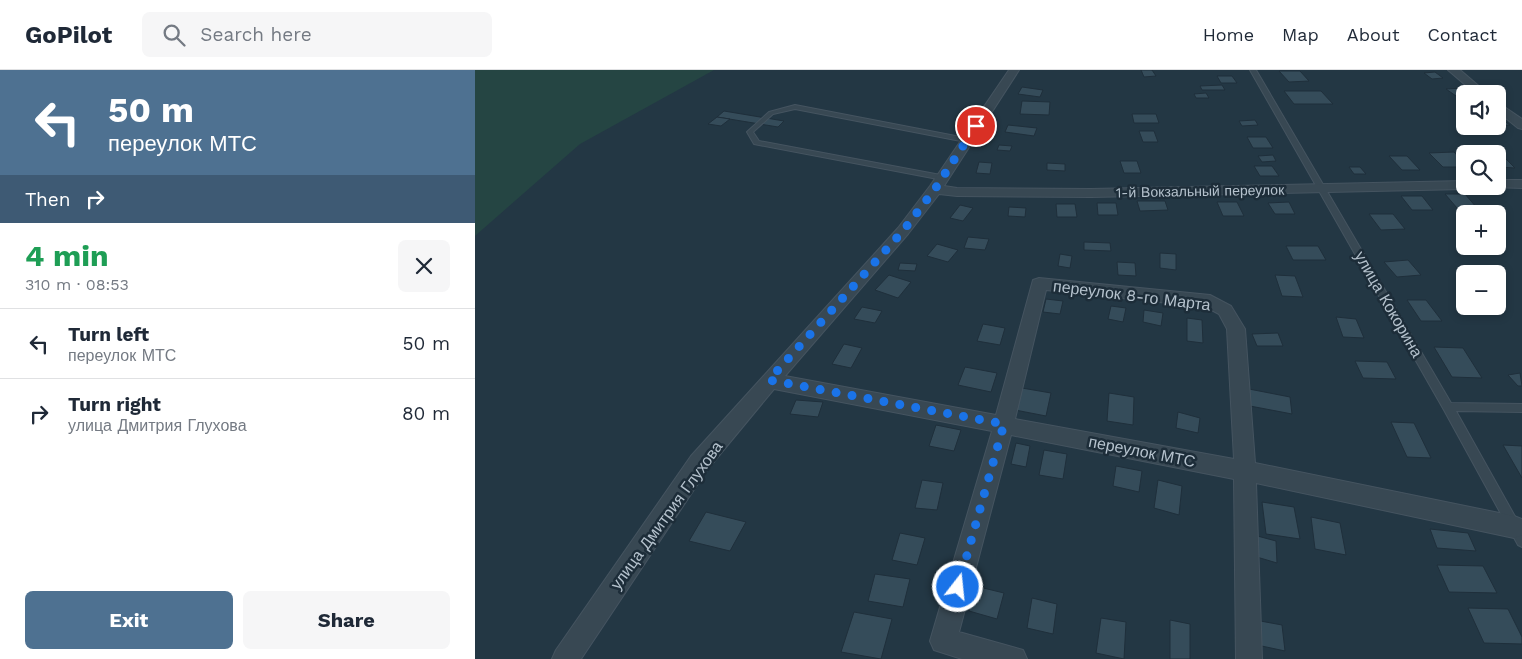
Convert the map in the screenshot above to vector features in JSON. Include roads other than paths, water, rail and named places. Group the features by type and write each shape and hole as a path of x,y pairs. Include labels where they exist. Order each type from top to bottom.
{"street":[{"name":"улица Дмитрия Глухова","path":"565,659 699,463 769,380 903,231 939,184 966,140 1014,70"},
{"path":"1453,70 1472,85"},
{"path":"1506,112 1522,125"},
{"name":"1-й Вокзальный переулок","path":"939,184 957,192 1091,193 1456,185"},
{"path":"1506,184 1522,184"},
{"name":"переулок 8-го Марта","path":"1014,659 943,641 1004,424 1039,284 1210,302 1225,310 1236,329 1245,471 1249,659"},
{"name":"переулок МТС","path":"769,380 1245,471 1518,534"}],"lane":[{"name":"улица Кокорина","path":"1253,70 1448,407 1518,534"},
{"path":"939,184 756,143 750,132 771,113 795,107 966,140"},
{"path":"1448,407 1522,408"}]}
